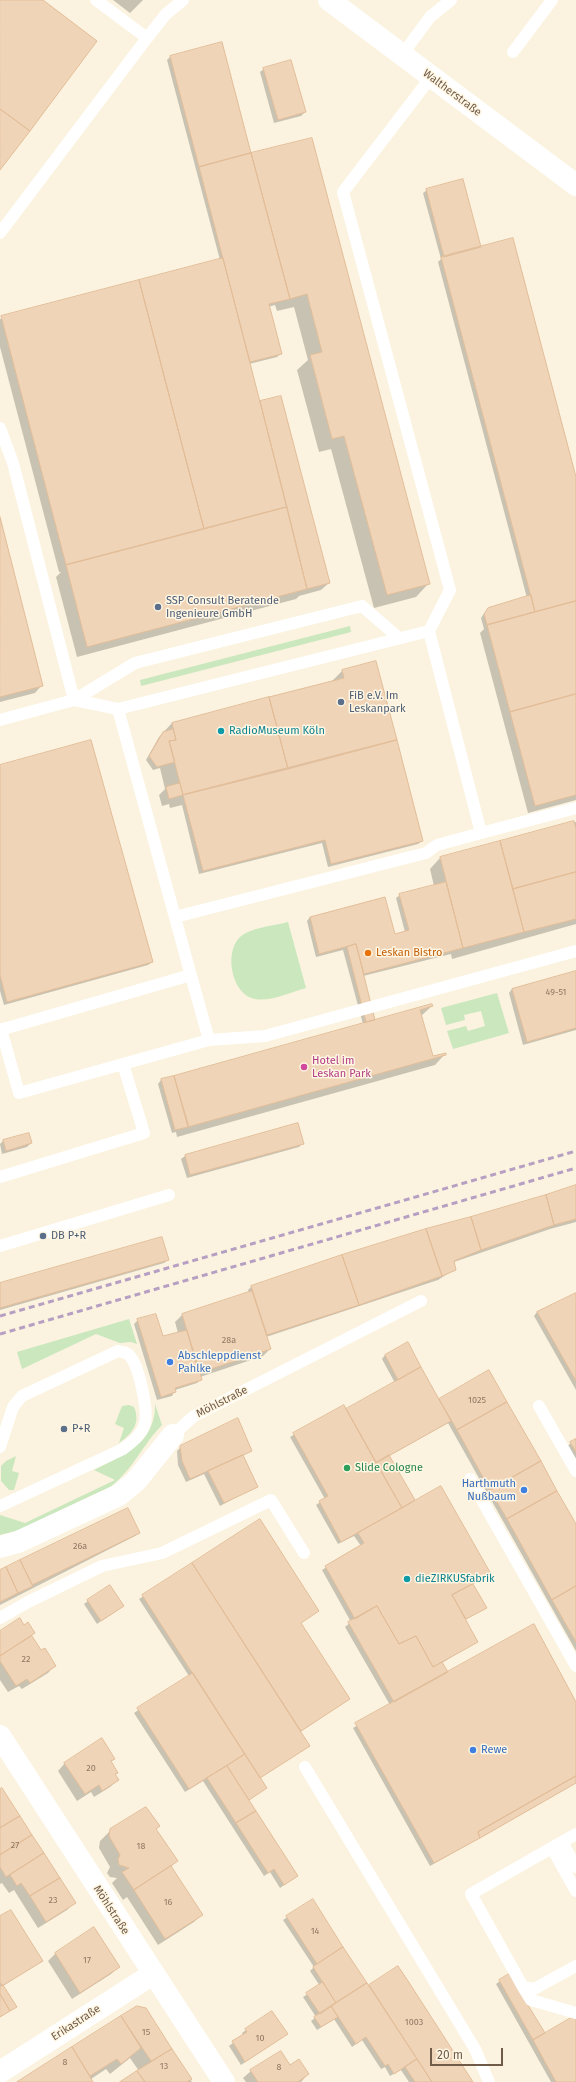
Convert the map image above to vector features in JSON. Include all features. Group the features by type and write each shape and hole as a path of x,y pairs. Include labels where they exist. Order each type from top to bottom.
{"street":[{"name":"Waltherstraße","path":"329,0 576,185"},
{"name":"Möhlstraße","path":"0,1547 18,1542 119,1495 136,1481 173,1435"},
{"name":"Möhlstraße","path":"0,1736 224,2082"},
{"name":"Erikastraße","path":"0,2072 153,1974"}],"lane":[{"path":"96,0 147,38"},
{"path":"0,233 147,38 166,14 183,0"},
{"path":"402,55 430,16 450,0"},
{"path":"513,52 552,0"},
{"path":"431,77 343,192 450,590 429,631 482,833"},
{"path":"0,428 12,463 74,700"},
{"path":"0,720 74,700 135,663 362,606 399,638"},
{"path":"74,700 118,709 429,631"},
{"path":"118,709 209,1040"},
{"path":"175,917 426,853 437,845 576,808"},
{"path":"191,975 0,1030 19,1093 209,1040 264,1036 576,951"},
{"path":"0,1177 144,1133 123,1064"},
{"path":"0,1246 169,1195"},
{"name":"Möhlstraße","path":"173,1435 194,1416 421,1301"},
{"path":"0,1506 123,1449 137,1438 144,1425 146,1410 135,1363 128,1354 118,1351 22,1396 13,1407 2,1442"},
{"path":"539,1406 576,1471"},
{"path":"470,1479 576,1666"},
{"path":"0,1618 28,1602 102,1566 162,1553 271,1500 304,1553"},
{"path":"305,1767 475,2048 489,2082"},
{"path":"576,1834 471,1894 531,2000 576,2013"},
{"path":"557,1845 576,1867"},
{"path":"557,1845 576,1891"},
{"path":"523,1987 534,1989 576,1966"}],"green space":[{"path":"350,626 351,632 141,686 140,680"},
{"path":"288,922 306,988 281,996 261,1000 247,996 236,982 233,973 231,963 234,945 239,938 249,931"},
{"path":"497,993 509,1033 453,1049 447,1031 466,1026 468,1031 485,1026 481,1011 464,1015 465,1020 446,1025 441,1008"},
{"path":"129,1319 137,1344 131,1342 120,1343 96,1334 22,1369 17,1352"},
{"path":"155,1404 162,1425 149,1440 132,1465 110,1487 19,1530 0,1535 0,1515 25,1523 115,1480 94,1470 126,1453 144,1438 150,1429 154,1417"},
{"path":"129,1405 134,1407 136,1413 136,1423 128,1436 119,1443 124,1428 115,1424 122,1406"},
{"path":"16,1456 12,1471 19,1473 14,1490 9,1490 1,1481 1,1466 6,1461"}],"building":[{"path":"0,0 43,0 97,41 30,131 0,109"},
{"path":"222,42 251,153 199,167 170,56"},
{"path":"291,60 306,112 278,120 263,68"},
{"path":"0,109 30,131 0,170"},
{"path":"312,138 430,584 387,595 344,436 332,439 310,355 322,352 307,294 290,299 251,153"},
{"path":"251,153 290,299 269,304 282,354 250,362 199,167"},
{"path":"463,179 481,247 444,257 426,189"},
{"path":"513,238 576,477 576,601 535,612 441,257"},
{"path":"223,258 287,507 204,529 139,280"},
{"path":"139,280 204,529 66,565 1,316"},
{"path":"281,396 330,583 307,589 260,401"},
{"path":"287,507 307,589 87,647 66,565"},
{"path":"0,517 43,686 0,697"},
{"path":"531,595 535,612 487,625 484,614 488,608"},
{"path":"576,601 576,694 510,712 487,625"},
{"path":"376,661 397,740 288,769 269,697 344,678 342,670"},
{"path":"576,694 576,795 535,806 510,712"},
{"path":"269,697 288,769 183,795 169,741 176,740 172,723"},
{"path":"173,729 176,740 169,741 175,762 157,767 149,756 163,732"},
{"path":"91,740 153,962 7,1002 0,975 0,765"},
{"path":"397,740 423,841 331,864 325,840 203,871 183,795"},
{"path":"180,783 183,795 169,799 166,787"},
{"path":"574,821 576,829 576,872 513,889 500,841"},
{"path":"500,841 524,932 463,948 440,857"},
{"path":"576,872 576,919 524,932 513,889"},
{"path":"446,882 463,948 364,974 356,944 319,954 310,917 385,897 395,934 409,930 399,894"},
{"path":"356,944 375,1020 366,1022 347,947"},
{"path":"576,971 576,1028 527,1042 512,989"},
{"name":"Hotel im Leskan Park","path":"432,1004 433,1006 420,1010 433,1056 446,1053 446,1055 188,1127 174,1076"},
{"path":"174,1076 188,1124 188,1127 175,1130 161,1079"},
{"path":"298,1123 304,1144 190,1175 185,1155"},
{"path":"29,1133 32,1143 6,1151 3,1140"},
{"path":"576,1185 576,1219 554,1225 546,1195"},
{"path":"546,1195 554,1225 481,1250 471,1217"},
{"path":"471,1217 481,1250 454,1261 456,1270 442,1276 426,1229"},
{"path":"426,1229 442,1276 359,1305 342,1255"},
{"path":"162,1237 169,1260 0,1308 0,1283"},
{"path":"342,1255 359,1305 267,1335 251,1286"},
{"path":"252,1291 271,1349 199,1373 182,1314"},
{"path":"576,1293 576,1381 537,1312"},
{"path":"156,1314 163,1336 187,1330 202,1380 175,1388 176,1392 161,1397 137,1319"},
{"path":"408,1342 421,1367 398,1380 385,1355"},
{"path":"421,1367 451,1421 376,1463 346,1409"},
{"path":"489,1370 507,1402 457,1430 439,1399"},
{"path":"507,1402 541,1461 490,1490 457,1430"},
{"path":"344,1405 402,1508 341,1542 319,1501 328,1496 293,1433"},
{"path":"238,1418 252,1451 190,1479 182,1461 180,1446"},
{"path":"576,1439 576,1452 570,1442"},
{"path":"243,1455 258,1487 224,1503 208,1471"},
{"path":"389,1455 415,1500 402,1508 376,1463"},
{"path":"541,1461 557,1491 507,1519 490,1490"},
{"name":"dieZIRKUSfabrik","path":"441,1486 491,1574 452,1595 478,1642 433,1667 416,1636 399,1644 377,1606 355,1619 325,1566 364,1543 358,1533"},
{"path":"557,1491 576,1524 576,1586 552,1600 507,1519"},
{"path":"128,1508 140,1533 32,1585 20,1560"},
{"path":"260,1519 319,1611 301,1623 350,1699 301,1731 192,1563"},
{"path":"20,1560 33,1586 18,1593 6,1567"},
{"path":"192,1563 310,1746 260,1778 142,1595"},
{"path":"6,1567 18,1593 0,1602 0,1570"},
{"path":"473,1584 487,1608 466,1619 452,1595"},
{"path":"110,1585 124,1606 101,1621 87,1600"},
{"path":"576,1586 576,1642 552,1600"},
{"path":"377,1606 399,1644 416,1636 433,1667 442,1662 448,1672 394,1702 348,1622"},
{"path":"20,1618 24,1625 28,1622 35,1633 0,1656 0,1631"},
{"name":"Rewe","path":"534,1624 576,1702 576,1776 478,1832 480,1838 434,1863 355,1723"},
{"path":"32,1636 41,1650 45,1648 56,1666 30,1683 27,1679 16,1686 0,1661 0,1656"},
{"path":"193,1673 245,1754 189,1789 137,1708"},
{"path":"102,1738 115,1759 111,1761 118,1773 115,1774 119,1780 102,1791 99,1785 85,1794 64,1763"},
{"path":"245,1754 267,1788 249,1800 227,1766"},
{"path":"227,1766 256,1811 236,1823 207,1778"},
{"path":"576,1776 576,1783 480,1838 478,1832"},
{"path":"2,1788 20,1816 0,1828 0,1789"},
{"path":"146,1807 160,1826 156,1829 178,1861 134,1890 122,1872 129,1868 119,1865 118,1859 120,1855 109,1836 110,1829"},
{"path":"256,1811 298,1876 284,1885 274,1869 268,1873 236,1823"},
{"path":"20,1816 32,1835 0,1855 0,1828"},
{"path":"32,1835 44,1853 6,1877 0,1867 0,1855"},
{"path":"44,1853 60,1878 30,1896 21,1883 17,1886 10,1875"},
{"path":"171,1866 203,1915 165,1939 134,1890"},
{"path":"60,1878 76,1903 46,1922 30,1896"},
{"path":"313,1899 343,1947 317,1964 286,1916"},
{"path":"11,1910 43,1961 2,1986 0,1982 0,1916"},
{"path":"94,1927 120,1967 80,1993 55,1953"},
{"path":"343,1947 367,1983 336,2003 313,1967"},
{"path":"398,1966 473,2082 432,2082 369,1985"},
{"path":"509,1974 545,2033 533,2040 499,1980"},
{"path":"323,1982 336,2003 320,2014 306,1993"},
{"path":"367,1983 417,2059 394,2074 388,2064 385,2066 366,2037 356,2044 331,2006"},
{"path":"3,1985 17,2007 10,2011 0,1994 0,1987"},
{"path":"0,1994 10,2011 0,2017"},
{"path":"137,2006 146,2008 172,2049 151,2061 121,2016"},
{"path":"331,2006 338,2017 321,2027 314,2017"},
{"path":"272,2011 288,2034 245,2062 232,2041 247,2032 245,2029"},
{"path":"576,2015 576,2082 556,2082 533,2040"},
{"path":"121,2016 141,2048 121,2064 117,2059 90,2076 72,2047"},
{"path":"72,2047 93,2082 17,2082"},
{"path":"172,2049 192,2079 187,2082 145,2082 137,2071"},
{"path":"281,2051 290,2065 299,2059 309,2074 298,2082 258,2082 250,2070"},
{"path":"417,2059 432,2082 415,2082 405,2067"},
{"path":"137,2071 145,2082 120,2082"}],"railway":[{"path":"0,1316 576,1151"},
{"path":"0,1334 576,1168"}],"place":[{"name":"SSP Consult Beratende Ingenieure GmbH","path":"158,607"},
{"name":"FiB e.V. Im Leskanpark","path":"341,702"},
{"name":"RadioMuseum Köln","path":"221,731"},
{"name":"Leskan Bistro","path":"368,953"},
{"name":"Hotel im Leskan Park","path":"304,1067"},
{"name":"DB P+R","path":"43,1236"},
{"name":"Abschleppdienst Pahlke","path":"170,1362"},
{"name":"P+R","path":"64,1429"},
{"name":"Slide Cologne","path":"347,1468"},
{"name":"Harthmuth Nußbaum","path":"524,1490"},
{"name":"dieZIRKUSfabrik","path":"407,1579"},
{"name":"Rewe","path":"473,1750"}]}
